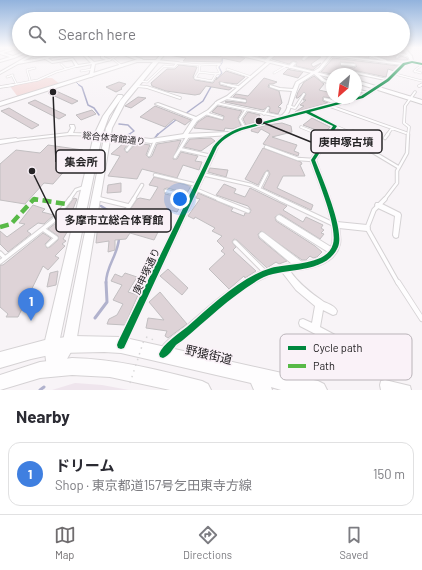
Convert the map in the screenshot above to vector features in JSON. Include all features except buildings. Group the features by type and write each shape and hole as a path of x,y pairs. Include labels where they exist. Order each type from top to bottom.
{"main road":[{"path":"54,368 51,345 87,186 102,136 112,107 147,65"},
{"path":"54,368 69,343 95,198 102,136 116,112 142,84 151,65"},
{"path":"0,104 122,66"},
{"name":"野猿街道","path":"0,360 51,345 69,343 121,345 318,390"},
{"path":"0,383 24,374 54,368 87,367 113,369 202,390"},
{"path":"254,375 259,379 264,390"}],"street":[{"path":"0,73 13,65"},
{"path":"77,66 84,65"},
{"path":"91,76 94,65"},
{"path":"186,136 197,119 206,113 216,103 226,98 264,65"},
{"path":"291,65 326,76"},
{"path":"282,118 299,82 315,73 324,65"},
{"name":"庚申塚通り","path":"362,96 388,80 403,65"},
{"path":"315,73 326,81"},
{"path":"362,74 388,80"},
{"path":"362,83 422,102"},
{"path":"271,86 280,89 294,90"},
{"path":"362,91 369,93"},
{"path":"157,104 197,119"},
{"name":"庚申塚通り","path":"121,345 218,143 228,134 245,128 339,104"},
{"path":"163,354 173,343 243,286 266,273 323,260 332,251 337,239 335,225 313,160 326,137 335,126 307,112"},
{"path":"70,134 72,126"},
{"name":"総合体育館通り","path":"0,142 70,134 155,141 186,136 228,134"},
{"path":"378,204 398,215 396,235"},
{"path":"280,218 332,251"},
{"path":"335,225 367,228"},
{"path":"262,235 299,265"},
{"path":"283,268 292,282 311,299 333,311"},
{"path":"314,329 320,304"},
{"path":"303,323 324,334"},
{"path":"386,390 385,385 406,390"}],"lane":[{"path":"62,65 66,69"},
{"path":"142,84 164,66 174,67 176,65"},
{"path":"200,65 199,72 195,78 212,81 216,74 220,73 217,67 219,65"},
{"path":"274,73 290,65"},
{"path":"420,72 414,72 422,65"},
{"path":"3,90 1,87 43,78 77,66"},
{"path":"30,80 27,70 35,68"},
{"path":"81,71 93,69"},
{"path":"227,69 251,77"},
{"path":"199,72 216,74"},
{"path":"395,74 422,82 420,86"},
{"path":"6,77 13,75 16,83"},
{"path":"221,83 238,87"},
{"path":"142,84 180,98"},
{"path":"415,92 405,106 404,123 409,127 406,133 407,153 398,167 395,179 397,182 389,195 378,204 374,210 367,228 403,291 422,319"},
{"path":"288,106 295,108 304,94"},
{"path":"226,98 245,101"},
{"path":"216,103 282,118"},
{"path":"330,106 406,133"},
{"path":"264,114 268,108"},
{"path":"245,128 240,119 246,110"},
{"path":"206,113 222,118"},
{"path":"335,126 351,133 353,131"},
{"path":"301,127 326,137 373,152 398,167"},
{"path":"385,138 392,128"},
{"path":"175,157 186,136"},
{"path":"127,150 135,140"},
{"path":"149,155 155,141"},
{"path":"373,152 379,145"},
{"path":"266,147 298,159 313,160"},
{"path":"180,149 211,156"},
{"path":"259,189 267,173"},
{"path":"202,174 241,182 335,225"},
{"path":"156,175 196,187 248,211"},
{"path":"142,185 124,214 138,224 175,230"},
{"path":"0,262 43,229 59,214 76,190 87,186"},
{"path":"166,191 191,198"},
{"path":"95,198 129,206"},
{"path":"43,229 56,238 48,245"},
{"path":"235,242 266,273"},
{"path":"0,253 5,258"}],"path":[{"path":"130,383 144,340"}],"shaded area":[{"path":"52,78 60,84 18,97 9,85"},
{"path":"75,383 102,385 129,390 52,390"}],"waterway":[{"path":"211,86 222,73 219,67 220,65"},
{"path":"76,82 79,85"},
{"path":"79,85 82,87 88,105 94,108 99,115"},
{"path":"181,117 203,101 212,85"},
{"path":"158,135 177,119"},
{"path":"119,124 128,125 134,131 128,135"},
{"path":"126,137 130,134"},
{"path":"154,139 158,135"},
{"path":"101,206 109,211 114,222"},
{"path":"106,282 106,277 119,239"},
{"path":"95,318 107,302 106,282"},
{"path":"40,390 44,387"}],"marked path":[{"path":"0,227 11,224 34,199 66,204"}],"cycle path":[{"path":"121,345 215,147 223,138 241,129 362,97 388,80 403,65"},
{"path":"163,354 173,343 207,314 247,283 271,271 318,262 332,253 336,245 337,237 333,216 313,160 335,126 307,112"}],"place":[{"name":"集会所","path":"53,92"},
{"name":"庚申塚古墳","path":"259,121"},
{"name":"多摩市立総合体育館","path":"32,171"},
{"name":"ドリーム","path":"31,321"}]}
